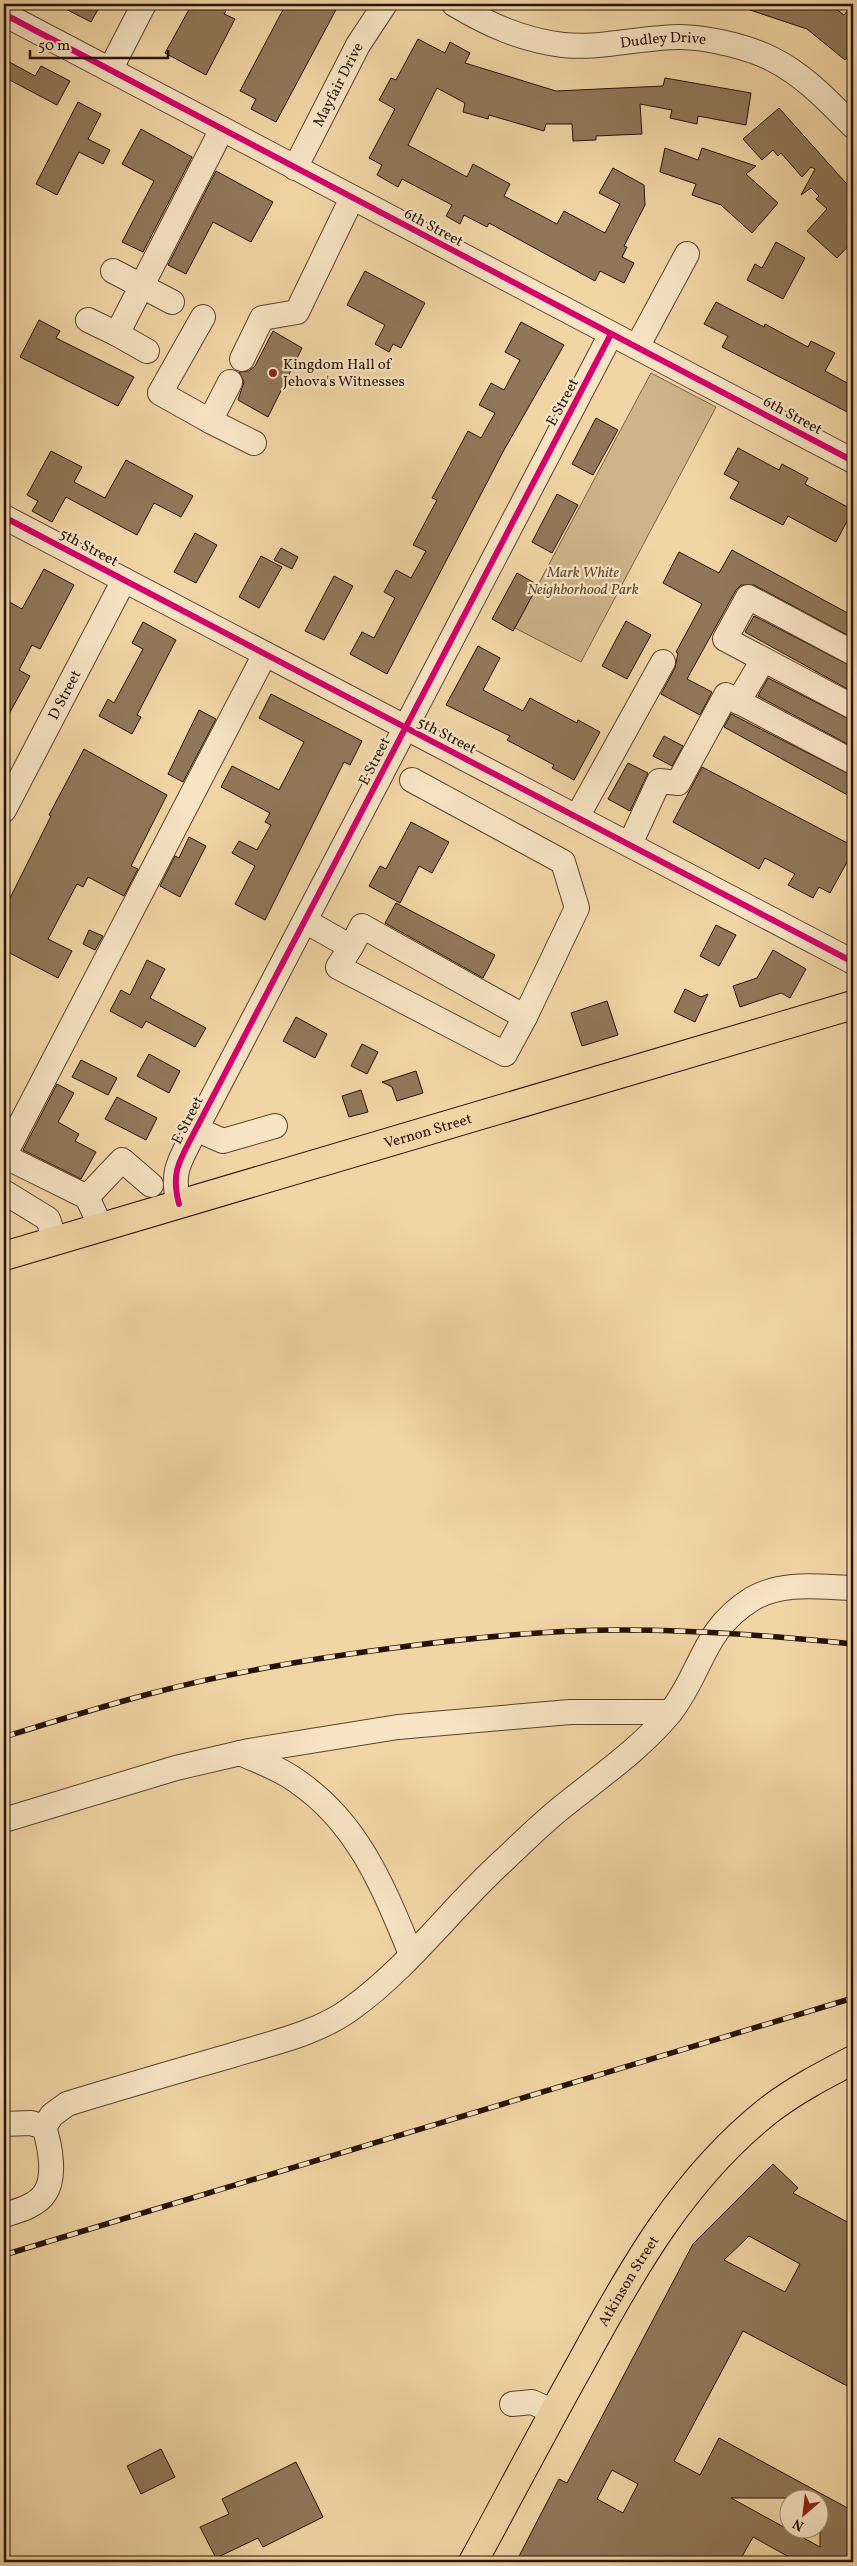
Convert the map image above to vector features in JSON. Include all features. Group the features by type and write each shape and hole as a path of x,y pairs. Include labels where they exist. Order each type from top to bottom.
{"main road":[{"name":"Vernon Street","path":"4,1256 853,1005"},
{"name":"Atkinson Street","path":"473,2562 637,2264 658,2230 687,2190 730,2144 769,2110 806,2085 853,2060"}],"street":[{"path":"110,70 144,4"},
{"name":"Mayfair Drive","path":"295,168 358,45 385,4"},
{"name":"Dudley Drive","path":"454,4 487,24 514,34 564,45 682,37 730,45 771,58 810,83 853,126"},
{"name":"6th Street","path":"4,14 853,461"},
{"path":"117,334 222,129"},
{"path":"242,359 262,318 297,312 352,198"},
{"path":"637,348 687,254"},
{"path":"113,271 172,302"},
{"path":"203,317 160,394 254,443"},
{"path":"88,320 147,351"},
{"name":"E Street","path":"179,1204 174,1185 175,1174 196,1129 612,334"},
{"path":"210,421 230,382"},
{"name":"5th Street","path":"4,517 853,962"},
{"name":"D Street","path":"4,810 124,580"},
{"path":"853,653 748,597 725,640 853,707"},
{"path":"101,1227 87,1197 4,1156 265,654"},
{"path":"738,702 763,660"},
{"path":"577,817 663,662"},
{"path":"630,844 660,781 678,783 726,695 853,762"},
{"path":"412,780 563,862 577,908 525,1018 505,1054 338,967 362,926 525,1018"},
{"path":"305,921 351,947"},
{"path":"196,1129 223,1141 274,1126"},
{"path":"87,1197 122,1160 151,1185"},
{"path":"4,1192 48,1219 55,1241"},
{"path":"44,2127 52,2115 67,2104 266,2044 320,2025 351,2010 386,1980 501,1863 565,1805 635,1750 670,1712 684,1692 713,1634 733,1612 755,1598 784,1586 853,1588"},
{"path":"4,1820 176,1768 240,1753 398,1727 570,1712 670,1712"},
{"path":"240,1753 297,1781 316,1795 348,1829 374,1867 411,1954"},
{"path":"4,2124 31,2123 44,2127"},
{"path":"4,2215 30,2206 45,2194 50,2180 47,2137 44,2127"},
{"path":"512,2404 532,2402 554,2412"}],"green space":[{"name":"Mark White Neighborhood Park","path":"651,373 716,407 581,662 515,628"}],"building":[{"path":"56,4 101,4 91,22"},
{"path":"192,4 230,4 224,14 235,19 206,75 165,53"},
{"path":"286,4 339,4 276,122 251,109 256,99 240,91"},
{"path":"741,4 830,4 844,15 853,4 853,50 845,60 807,29 741,7"},
{"path":"418,39 445,53 450,42 470,53 465,63 556,91 663,86 665,78 751,93 746,125 698,116 697,124 670,118 672,110 640,104 642,134 596,136 596,140 573,141 572,124 546,124 544,131 489,115 488,119 463,112 465,103 437,88 408,145 467,177 473,164 510,184 504,196 557,224 564,211 605,233 620,204 599,193 613,168 644,185 645,205 624,246 627,247 622,257 634,263 624,283 600,271 595,281 489,223 487,227 464,215 460,224 446,216 452,205 402,179 398,187 377,175 382,165 369,158 395,109 379,100 391,78 396,80"},
{"path":"4,59 35,76 41,66 70,81 57,105 4,77"},
{"path":"78,102 101,114 88,139 110,150 103,164 79,152 57,195 36,184"},
{"path":"779,108 853,191 853,241 837,258 807,231 827,209 816,199 819,196 811,188 801,195 815,169 811,167 802,177 781,153 778,156 773,150 762,160 743,139"},
{"path":"141,129 192,157 143,252 122,242 154,181 122,164"},
{"path":"665,148 698,160 702,148 756,166 746,174 778,203 752,233 721,205 692,195 696,184 660,172"},
{"path":"216,171 273,202 251,242 213,222 186,274 168,265"},
{"path":"776,242 805,258 783,299 747,280 755,264 762,268"},
{"path":"365,271 425,303 401,348 393,344 389,352 375,344 385,325 347,305"},
{"path":"716,302 764,327 765,324 808,347 811,341 835,353 825,371 853,386 853,415 722,347 728,336 704,324"},
{"path":"39,320 60,331 56,338 134,377 118,406 20,357"},
{"path":"521,322 564,345 504,450 387,674 350,654 362,632 374,638 395,598 384,592 396,570 411,578 426,551 413,545 437,500 432,498 468,431 481,438 495,413 479,405 491,383 504,390 520,360 505,352"},
{"name":"Kingdom Hall of Jehova's Witnesses","path":"273,331 302,348 268,417 238,400 244,382 239,372 249,371 255,366"},
{"path":"596,418 618,430 593,475 572,464"},
{"path":"738,448 779,470 782,464 808,478 805,484 853,510 836,542 788,516 783,525 730,498 739,482 724,474"},
{"path":"51,451 82,467 74,482 105,498 126,460 193,496 181,517 154,503 137,535 66,497 52,522 32,511 38,501 27,495"},
{"path":"557,494 578,505 552,553 532,542"},
{"path":"195,533 217,545 196,583 174,572"},
{"path":"281,548 298,557 292,569 274,560"},
{"path":"732,550 853,616 853,638 754,585 741,585 736,590 687,679 712,692 700,715 661,694 675,668 678,653 676,652 702,604 663,583 679,552 719,573"},
{"path":"261,556 282,567 259,608 239,597"},
{"path":"44,569 74,585 40,649 32,645 19,670 30,676 4,723 4,599 22,609"},
{"path":"517,573 538,585 513,631 492,619"},
{"path":"334,576 353,586 324,640 305,631"},
{"path":"754,616 853,667 853,692 745,632"},
{"path":"626,621 651,635 627,679 602,666"},
{"path":"143,622 176,640 137,715 141,717 132,734 99,716 108,699 114,703 143,649 132,643"},
{"path":"478,646 500,658 483,690 523,711 530,698 577,723 578,720 600,732 574,780 552,768 554,765 507,740 510,736 446,705"},
{"path":"768,678 853,721 853,747 758,696"},
{"path":"271,694 362,741 350,765 344,762 265,920 235,904 255,866 232,853 239,841 257,850 271,825 265,822 270,813 221,787 232,766 279,790 304,742 259,718"},
{"path":"199,710 216,719 183,782 168,774"},
{"path":"731,714 853,776 853,798 724,727"},
{"path":"664,736 683,746 672,766 653,756"},
{"path":"84,749 167,795 131,866 138,869 124,896 88,877 83,887 77,884 48,939 72,951 58,978 4,950 4,910 51,816 49,815"},
{"path":"628,763 648,773 630,811 608,799"},
{"path":"702,767 853,846 853,851 830,893 819,887 813,898 788,885 795,874 765,858 759,869 673,822"},
{"path":"411,822 449,842 432,873 419,866 400,903 369,886 380,866 386,869"},
{"path":"189,837 206,846 180,897 160,886 175,856 179,858"},
{"path":"396,903 495,955 483,978 385,923"},
{"path":"716,925 736,935 719,966 700,956"},
{"path":"89,930 103,936 95,950 83,944"},
{"path":"773,950 806,969 790,998 781,993 740,1007 733,986 757,978"},
{"path":"147,960 165,969 150,998 206,1028 195,1047 146,1021 142,1028 110,1011 121,990 130,995"},
{"path":"685,989 701,997 708,994 695,1022 674,1012"},
{"path":"607,1001 618,1035 582,1046 571,1013"},
{"path":"296,1017 327,1034 315,1058 283,1041"},
{"path":"362,1044 378,1052 367,1074 351,1066"},
{"path":"149,1054 180,1071 169,1093 137,1076"},
{"path":"81,1060 117,1078 108,1095 72,1077"},
{"path":"416,1071 423,1093 397,1101 392,1087 382,1082"},
{"path":"57,1084 74,1093 58,1122 79,1134 75,1141 96,1152 81,1179 23,1150"},
{"path":"361,1090 368,1112 349,1117 342,1096"},
{"path":"117,1097 157,1118 146,1140 105,1119"},
{"path":"773,2164 798,2188 793,2193 853,2225 853,2389 743,2331 674,2461 700,2475 719,2438 811,2488 780,2488 780,2498 731,2498 780,2525 780,2538 804,2538 820,2547 820,2538 830,2538 830,2498 853,2511 853,2562 798,2562 753,2537 739,2562 516,2562 559,2479 567,2483 693,2244","holes":["749,2236 800,2264 785,2292 724,2260","612,2470 638,2484 623,2513 597,2499"]},
{"path":"161,2449 175,2477 141,2494 127,2466"},
{"path":"296,2462 323,2517 263,2547 258,2538 216,2558 200,2527 229,2514 222,2499"}],"railway":[{"path":"4,1737 131,1699 213,1678 310,1660 462,1640 567,1631 649,1630 737,1634 853,1644"},
{"path":"4,2255 853,1998"}],"cycle path":[{"path":"4,14 853,461"},
{"path":"179,1204 176,1182 178,1165 611,334"},
{"path":"4,517 853,962"}],"place":[{"name":"Kingdom Hall of Jehova's Witnesses","path":"273,373"}]}
